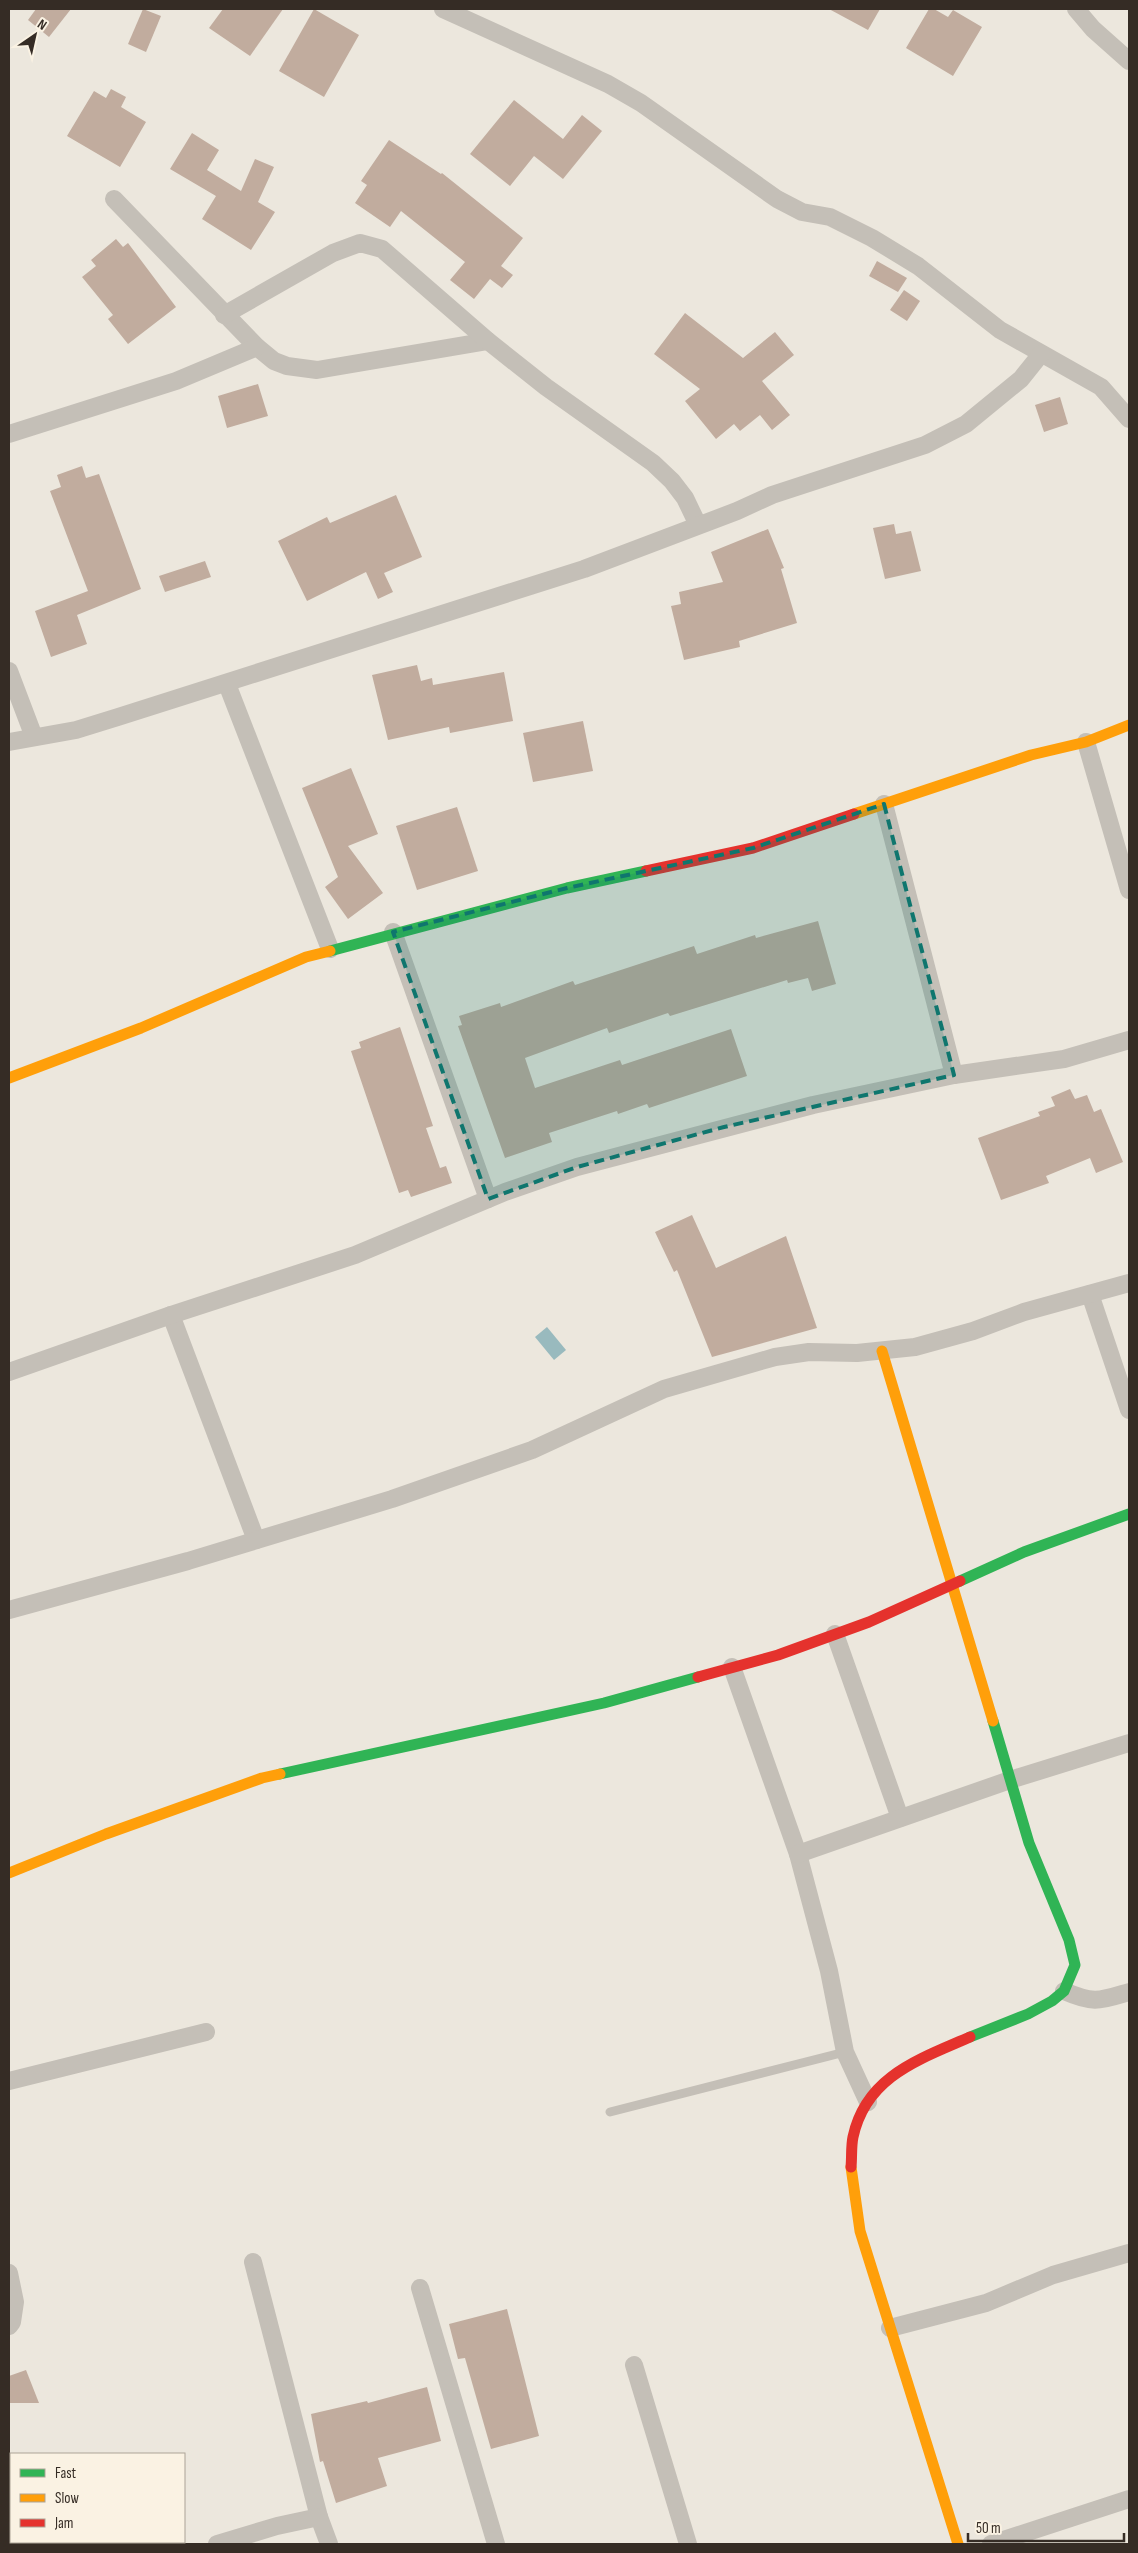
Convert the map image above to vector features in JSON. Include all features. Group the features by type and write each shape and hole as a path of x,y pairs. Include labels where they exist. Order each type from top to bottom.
{"street":[{"path":"443,9 608,84 633,98 777,199 802,212 830,217 872,238 918,266 1000,330 1101,388 1129,419"},
{"path":"1076,9 1093,29 1129,61"},
{"path":"114,199 257,348 274,361 287,366 317,370 488,341"},
{"path":"224,315 333,253 360,243 382,249 488,341 546,387 653,463 672,481 685,498 698,526"},
{"path":"9,434 176,381 257,348"},
{"path":"9,742 76,730 584,569 772,496 925,445 966,424 1021,379 1041,354"},
{"path":"9,671 34,737"},
{"path":"226,684 330,949"},
{"path":"9,1078 109,1041 306,956 567,888 753,848 1031,755 1086,742 1129,725"},
{"path":"1086,742 1129,890"},
{"path":"884,804 954,1076"},
{"path":"394,932 488,1199"},
{"path":"9,1372 171,1314 355,1255 488,1199 577,1167 813,1105 954,1076 1064,1059 1129,1040"},
{"path":"9,1610 256,1540 392,1499 508,1458 581,1428 664,1389 775,1357 809,1352 882,1351 915,1347 973,1331 1024,1312 1129,1283"},
{"path":"1090,1294 1129,1410"},
{"path":"171,1314 256,1540"},
{"path":"882,1351 950,1584 1029,1843 1068,1940 1075,1965 1064,1991 1052,2001 1028,2014 988,2029 914,2062 895,2073 873,2092 854,2137 851,2177 860,2231 958,2544"},
{"path":"9,1873 106,1834 262,1778 604,1703 778,1655 869,1622 1024,1552 1129,1514"},
{"path":"835,1634 900,1818"},
{"path":"732,1667 798,1854 829,1971 846,2052 868,2102"},
{"path":"798,1854 1010,1780 1129,1743"},
{"path":"1064,1991 1084,2000 1099,2001 1129,1992"},
{"path":"9,2081 206,2032"},
{"path":"890,2328 986,2303 1053,2275 1129,2253"},
{"path":"253,2262 319,2518 329,2544"},
{"path":"9,2272 15,2302 12,2322 9,2326"},
{"path":"420,2288 496,2544"},
{"path":"634,2365 688,2544"},
{"path":"991,2544 1013,2541 1129,2499"},
{"path":"217,2544 277,2526 319,2518"}],"lane":[{"path":"610,2112 846,2052"}],"highlighted area":[{"path":"884,804 954,1075 724,1127 577,1167 488,1199 393,932 567,888 753,848"}],"water":[{"path":"547,1327 566,1350 554,1360 535,1337"}],"building":[{"path":"36,9 71,9 49,37 28,20"},
{"path":"143,9 161,16 146,52 128,44"},
{"path":"223,9 283,9 250,56 209,28"},
{"path":"314,9 359,35 324,97 279,71"},
{"path":"829,9 880,9 868,30"},
{"path":"929,9 934,9 948,17 953,10 982,27 953,76 906,48"},
{"path":"111,89 126,97 121,107 146,122 120,167 67,136 94,91 106,98"},
{"path":"514,100 563,139 582,115 602,131 563,179 534,156 510,186 470,154"},
{"path":"192,133 219,150 207,170 241,191 255,159 274,167 258,202 275,212 251,250 202,219 216,196 170,169"},
{"path":"389,140 442,173 523,238 501,266 513,275 502,288 490,279 474,299 450,280 465,262 401,211 390,227 355,203 367,185 361,181"},
{"path":"116,239 123,247 128,243 176,307 128,344 108,319 113,315 82,277 96,266 91,260"},
{"path":"877,261 907,278 898,292 869,276"},
{"path":"904,290 920,301 907,321 890,310"},
{"path":"685,313 743,358 775,332 794,355 762,381 790,415 772,430 760,415 740,431 734,424 716,439 685,401 700,389 654,354"},
{"path":"258,384 268,416 227,428 218,396"},
{"path":"1060,397 1068,424 1044,432 1035,405"},
{"path":"82,466 86,478 99,474 141,589 77,615 87,644 51,657 35,611 88,591 50,491 61,487 57,475"},
{"path":"396,495 422,557 384,573 393,592 378,599 366,572 307,601 278,541 327,517 330,523"},
{"path":"894,524 896,534 911,531 921,571 885,579 873,528"},
{"path":"768,529 784,568 781,569 797,623 739,641 740,647 684,660 671,606 681,604 679,592 723,582 711,552"},
{"path":"205,561 211,577 165,592 159,576"},
{"path":"417,665 421,681 432,678 433,685 504,672 513,721 450,733 449,727 388,740 372,675"},
{"path":"583,721 593,771 533,782 523,733"},
{"path":"351,768 378,834 348,846 383,893 348,919 325,887 338,877 302,788"},
{"path":"457,807 478,871 417,890 396,826"},
{"path":"818,921 836,984 812,991 808,978 788,983 787,980 670,1016 668,1013 609,1033 607,1028 525,1058 535,1088 620,1060 622,1065 731,1029 747,1076 649,1108 647,1104 618,1114 617,1111 549,1133 552,1142 505,1158 458,1026 462,1025 459,1016 500,1003 501,1007 573,981 575,985 694,946 697,954 755,935 756,938"},
{"path":"400,1027 433,1126 426,1128 440,1168 446,1166 452,1183 411,1197 408,1190 399,1193 351,1051 361,1048 359,1042"},
{"path":"1070,1089 1075,1099 1087,1095 1094,1112 1101,1109 1123,1162 1096,1173 1090,1158 1046,1176 1049,1183 1001,1200 978,1138 1040,1116 1038,1112 1055,1106 1051,1097"},
{"path":"692,1215 716,1268 786,1236 817,1328 712,1357 677,1270 674,1272 655,1232"},
{"path":"507,2309 539,2436 491,2449 465,2358 458,2359 449,2324"},
{"path":"26,2370 39,2403 9,2403 9,2376"},
{"path":"427,2387 441,2441 378,2458 387,2486 336,2503 323,2461 320,2462 311,2414 367,2401 368,2403"}],"traffic: fast":[{"path":"330,951 567,888 646,871"},
{"path":"960,1581 1024,1552 1129,1514"},
{"path":"280,1774 604,1703 698,1677"},
{"path":"970,2037 1028,2014 1052,2001 1064,1991 1075,1965 1069,1940 1029,1843 993,1721"}],"traffic: slow":[{"path":"854,814 1031,755 1086,742 1129,725"},
{"path":"9,1078 141,1028 306,957 330,951"},
{"path":"882,1351 993,1721"},
{"path":"9,1873 106,1834 262,1778 280,1774"},
{"path":"851,2167 860,2231 958,2544"}],"traffic: jam":[{"path":"646,871 753,848 854,814"},
{"path":"698,1677 778,1655 869,1622 960,1581"},
{"path":"851,2167 852,2140 860,2116 870,2099 883,2084 914,2062 970,2037"}]}
